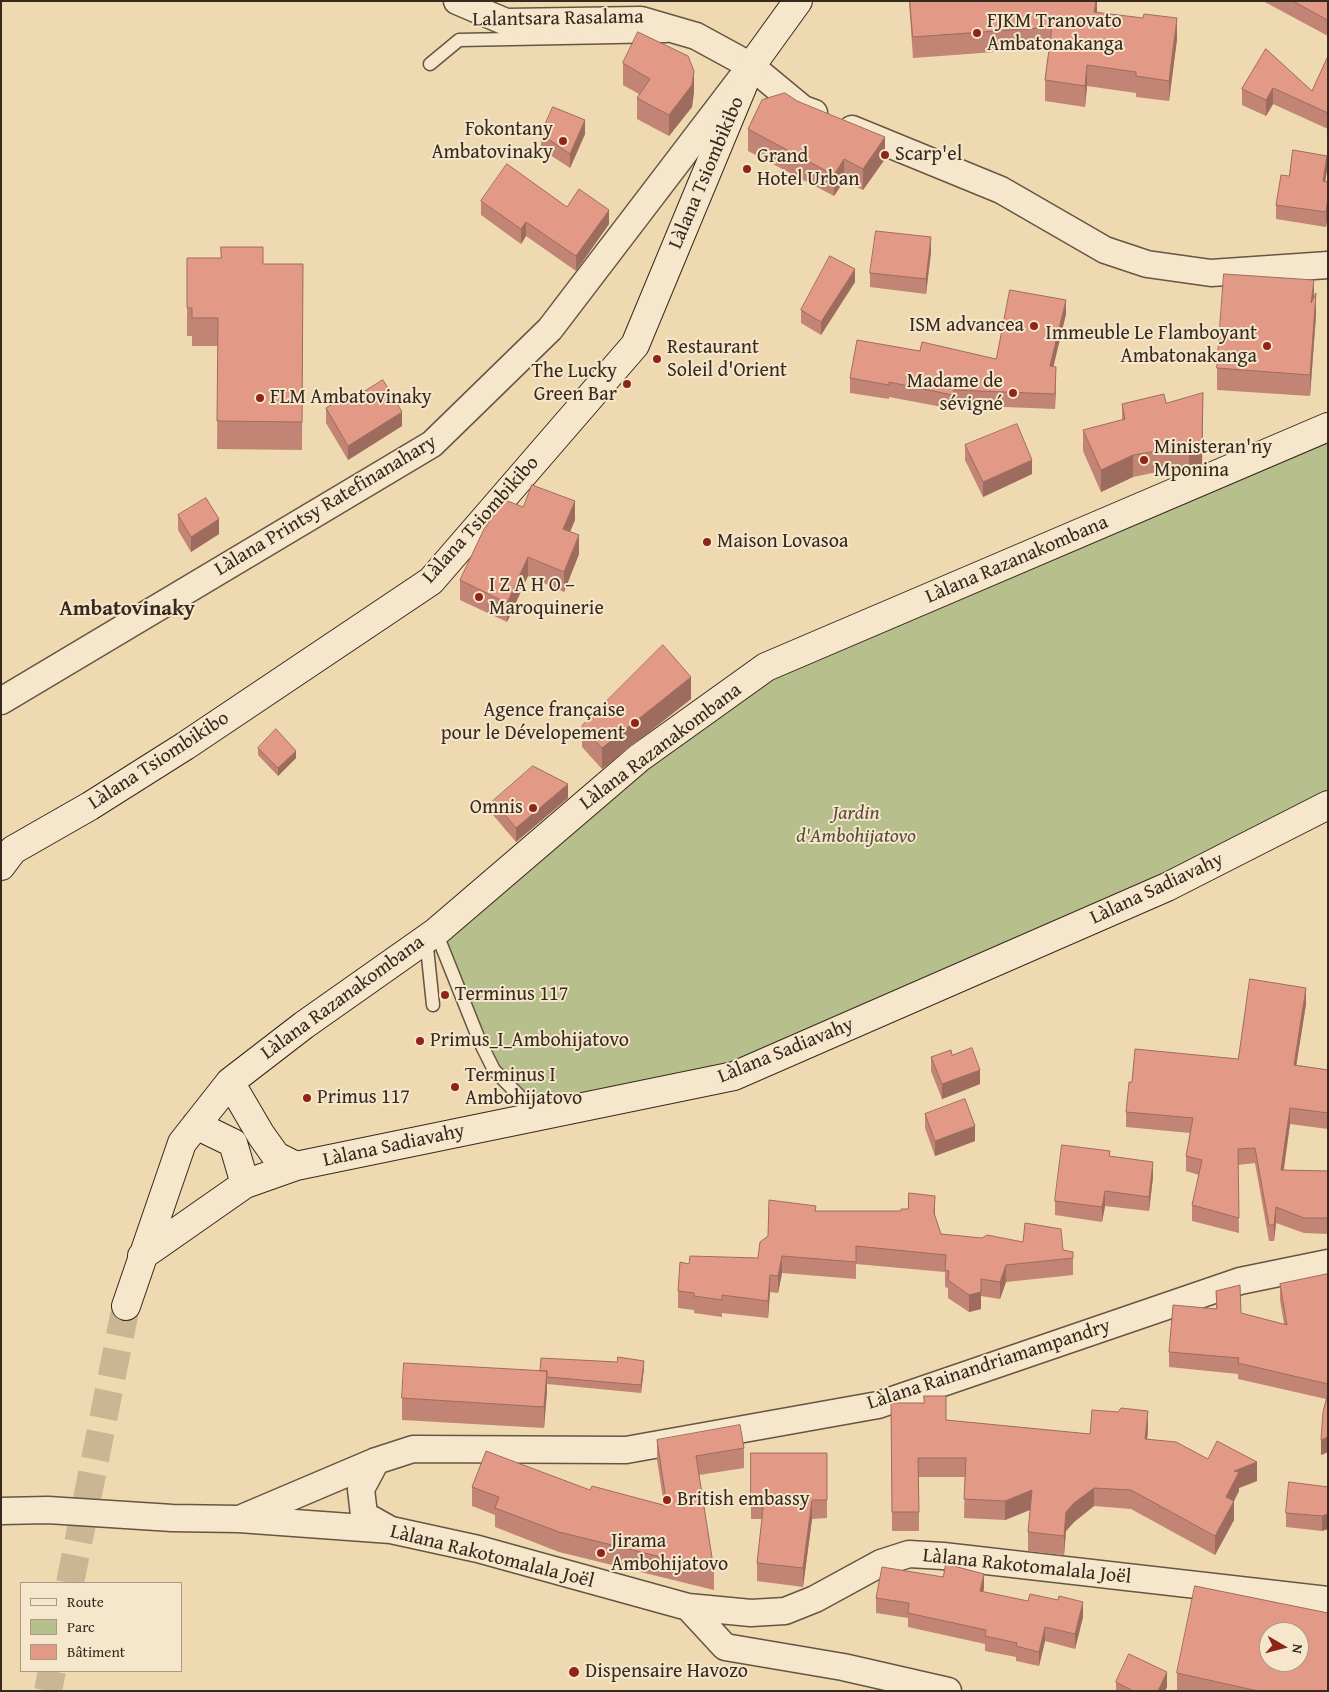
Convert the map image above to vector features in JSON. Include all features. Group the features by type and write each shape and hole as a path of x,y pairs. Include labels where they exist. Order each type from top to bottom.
{"main road":[{"name":"Làlana Tsiombikibo","path":"1,866 13,850 90,806 185,746 431,581 635,345 751,66 798,1"},
{"name":"Làlana Razanakombana","path":"126,1306 182,1144 230,1082 431,935 639,758 766,667 1328,427"},
{"name":"Làlana Sadiavahy","path":"142,1256 245,1184 296,1166 501,1117 539,1117 734,1076 1167,888 1328,805"},
{"path":"230,1082 261,1135 276,1156 296,1166"},
{"path":"196,1125 232,1143 245,1184"}],"street":[{"path":"456,1 506,22 641,20 696,36 751,66 803,109 1000,190 1105,250 1147,264 1211,273 1328,265"},
{"name":"Làlana Printsy Ratefinanahary","path":"1,701 432,444 550,329 751,66"},
{"name":"Làlana Rainandriamampandry","path":"239,1519 376,1460 413,1449 626,1450 878,1405 1240,1281 1328,1263"},
{"path":"376,1460 362,1489 364,1515 391,1530"},
{"path":"1,1499 48,1510"},
{"path":"1,1510 48,1510"},
{"name":"Làlana Rakotomalala Joël","path":"48,1510 172,1518 239,1519 391,1530 478,1549 688,1607 751,1613 785,1611 815,1599 881,1563 908,1554 943,1556 1328,1600"},
{"path":"688,1607 725,1648 844,1667 948,1691"}],"lane":[{"name":"Lalantsara Rasalama","path":"430,64 459,40 696,36"},
{"path":"431,935 433,1005"},
{"path":"431,935 494,1070 539,1117"}],"green space":[{"name":"Jardin d'Ambohijatovo","path":"1328,427 1328,805 753,1068 539,1117 480,1042 436,932 766,667"}],"building":[{"path":"910,1 1096,1 1094,12 1143,18 1144,14 1177,18 1169,81 1136,76 1136,72 1087,65 1085,86 1045,80 1052,27 913,37"},
{"path":"1293,1 1328,1 1328,20"},
{"path":"638,32 688,56 694,71 692,85 669,115 637,98 650,79 623,63"},
{"path":"1266,49 1312,91 1328,56 1328,113 1273,88 1266,100 1242,89"},
{"path":"785,93 797,101 885,137 863,169 844,159 834,175 748,129 762,100"},
{"path":"553,107 585,120 570,154 541,134"},
{"path":"1293,150 1327,156 1323,181 1328,182 1326,212 1276,205 1281,175 1289,176"},
{"path":"507,164 567,207 579,189 609,210 576,256 526,222 521,229 481,201"},
{"path":"876,231 931,237 926,279 870,273"},
{"name":"FLM Ambatovinaky","path":"221,247 263,247 263,264 303,264 302,422 217,421 218,318 192,318 192,308 187,308 187,258 221,258"},
{"path":"830,256 855,269 821,322 801,310"},
{"name":"Immeuble Le Flamboyant Ambatonakanga","path":"1224,274 1314,280 1311,303 1316,293 1310,375 1217,368"},
{"path":"1010,290 1066,300 1050,366 1056,367 1055,394 954,390 953,395 889,382 889,385 850,378 857,340 920,351 922,342 996,359"},
{"path":"383,380 402,412 348,446 326,408 340,400 355,397"},
{"path":"1203,393 1202,442 1189,448 1133,455 1101,470 1083,430 1125,419 1122,404 1164,394 1166,403"},
{"path":"1017,424 1032,460 983,482 965,445"},
{"path":"532,485 575,501 563,529 579,535 564,572 528,557 507,603 460,580 484,529 505,500 523,507"},
{"path":"206,498 219,519 191,537 178,515"},
{"path":"663,645 691,677 602,748 582,726"},
{"path":"276,729 296,751 278,768 258,748"},
{"path":"533,766 568,784 516,828 493,801"},
{"path":"1250,979 1306,988 1294,1065 1328,1070 1328,1113 1290,1108 1281,1170 1328,1171 1328,1218 1304,1218 1276,1207 1274,1225 1269,1225 1255,1148 1238,1149 1239,1218 1192,1205 1202,1160 1186,1156 1193,1118 1126,1112 1129,1082 1132,1082 1135,1049 1238,1059"},
{"path":"972,1048 980,1070 942,1084 931,1057 951,1050 952,1055"},
{"path":"965,1099 975,1126 935,1141 925,1114"},
{"path":"1062,1145 1110,1151 1109,1156 1153,1162 1149,1197 1105,1191 1102,1207 1055,1201"},
{"path":"909,1193 935,1196 934,1213 941,1234 982,1238 987,1235 1023,1242 1025,1223 1061,1229 1063,1250 1073,1252 1073,1258 1006,1265 1000,1282 981,1279 981,1292 969,1295 948,1280 949,1271 945,1270 946,1255 856,1246 856,1262 782,1256 778,1276 770,1275 768,1301 722,1295 722,1300 694,1296 694,1293 678,1291 680,1262 689,1264 690,1256 758,1258 760,1242 768,1236 769,1200 816,1206 815,1211 901,1211 901,1209 908,1209"},
{"path":"1328,1274 1328,1384 1238,1363 1239,1358 1169,1352 1173,1305 1217,1309 1216,1291 1240,1285 1241,1313 1287,1325 1280,1284"},
{"path":"618,1357 644,1361 641,1385 547,1377 547,1371 540,1371 541,1358 617,1362"},
{"path":"404,1363 547,1371 544,1407 402,1398"},
{"path":"1328,1394 1328,1437 1321,1440 1323,1412"},
{"path":"924,1396 946,1396 946,1420 1090,1434 1092,1410 1118,1412 1121,1408 1148,1411 1145,1439 1176,1442 1208,1459 1217,1441 1257,1462 1234,1471 1239,1472 1226,1497 1234,1501 1215,1536 1131,1490 1094,1488 1074,1503 1066,1512 1064,1536 1028,1532 1032,1490 1005,1501 964,1499 966,1458 918,1458 919,1512 892,1512 891,1403 924,1403"},
{"path":"740,1425 744,1448 696,1456 714,1570 559,1532 495,1508 499,1497 472,1487 486,1451 590,1490 592,1486 667,1506 657,1440"},
{"path":"751,1453 827,1453 827,1500 812,1500 803,1568 757,1563 764,1500 751,1501"},
{"path":"1289,1482 1328,1487 1328,1514 1322,1516 1286,1513"},
{"path":"946,1564 984,1574 980,1591 1028,1601 1030,1594 1058,1600 1059,1596 1083,1602 1075,1634 1045,1627 1039,1652 1016,1646 1017,1643 985,1636 986,1630 908,1613 909,1603 876,1598 882,1567 943,1577"},
{"path":"1195,1586 1328,1613 1328,1691 1258,1691 1177,1673"},
{"path":"1129,1654 1167,1672 1158,1691 1133,1691 1116,1682"}],"tunnel":[{"path":"70,1582 126,1306"},
{"path":"48,1691 52,1672"}],"place":[{"name":"FJKM Tranovato Ambatonakanga","path":"977,33"},
{"name":"Fokontany Ambatovinaky","path":"563,141"},
{"name":"Scarp'el","path":"885,155"},
{"name":"Grand Hotel Urban","path":"747,169"},
{"name":"ISM advancea","path":"1034,326"},
{"name":"Immeuble Le Flamboyant Ambatonakanga","path":"1267,346"},
{"name":"Restaurant Soleil d'Orient","path":"657,359"},
{"name":"The Lucky Green Bar","path":"627,384"},
{"name":"Madame de sévigné","path":"1013,393"},
{"name":"FLM Ambatovinaky","path":"260,398"},
{"name":"Ministeran'ny Mponina","path":"1144,460"},
{"name":"Maison Lovasoa","path":"707,542"},
{"name":"I Z A H O – Maroquinerie","path":"479,597"},
{"name":"Agence française pour le Dévelopement","path":"635,723"},
{"name":"Omnis","path":"533,808"},
{"name":"Terminus 117","path":"445,995"},
{"name":"Primus_I_Ambohijatovo","path":"420,1041"},
{"name":"Terminus I Ambohijatovo","path":"455,1087"},
{"name":"Primus 117","path":"307,1098"},
{"name":"British embassy","path":"667,1500"},
{"name":"Jirama Ambohijatovo","path":"601,1553"},
{"name":"Dispensaire Havozo","path":"574,1672"}],"district":[{"name":"Ambatovinaky","path":"127,610"}]}
